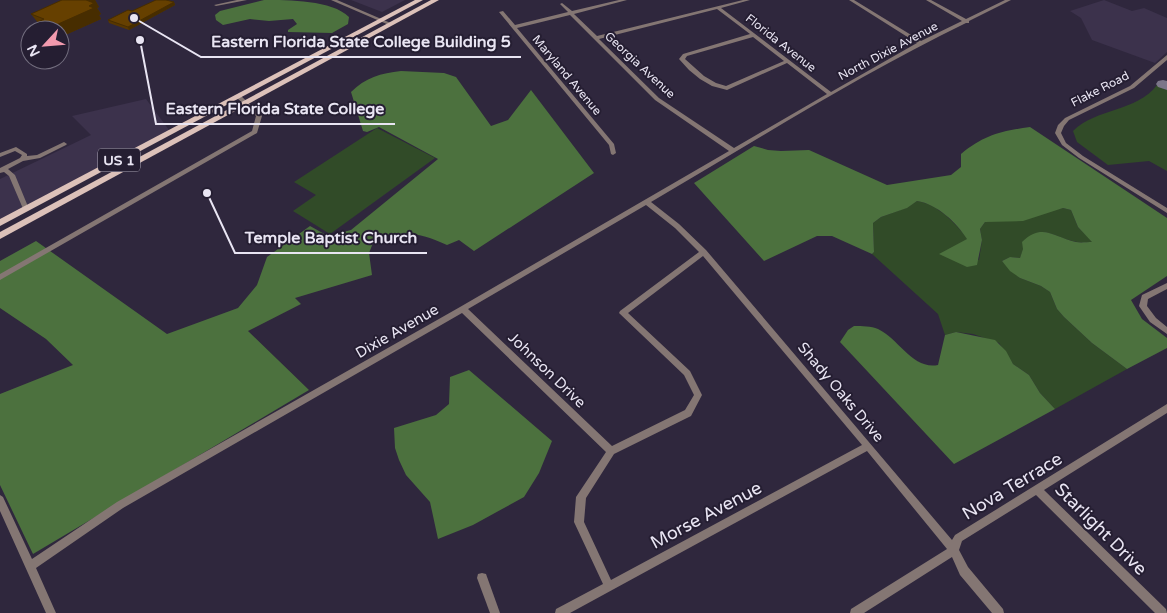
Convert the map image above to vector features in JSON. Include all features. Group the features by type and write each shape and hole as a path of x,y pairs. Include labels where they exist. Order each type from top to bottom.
{"main road":[{"name":"US 1","path":"0,223 420,0"},
{"name":"US 1","path":"0,236 436,0"}],"street":[{"path":"220,0 216,5 245,0"},
{"path":"333,0 391,24"},
{"path":"514,27 625,0"},
{"path":"596,38 748,0"},
{"path":"851,0 921,43"},
{"path":"928,0 967,22"},
{"name":"North Dixie Avenue","path":"780,125 921,43 1009,0"},
{"name":"Georgia Avenue","path":"562,4 657,99 734,151"},
{"name":"Florida Avenue","path":"718,8 831,94"},
{"name":"Maryland Avenue","path":"502,12 612,145 612,153"},
{"path":"754,35 685,55 682,58 708,82 717,87 727,88 787,61"},
{"name":"Flake Road","path":"1167,58 1132,87 1067,119 1061,124 1058,133 1064,144 1081,157 1167,211"},
{"path":"0,277 255,132 258,116 238,96"},
{"name":"Dixie Avenue","path":"30,566 120,505 780,125"},
{"path":"2,170 22,159 38,157 64,144"},
{"path":"0,155 18,149 24,153 22,159"},
{"path":"2,170 12,175 26,209"},
{"name":"Shady Oaks Drive","path":"646,202 677,226 704,252 954,550 964,571 999,613"},
{"path":"609,586 579,522 581,497 611,451 688,413 698,395 687,373 622,313 704,252"},
{"path":"1167,286 1145,297 1143,306 1153,320 1167,331"},
{"name":"Johnson Drive","path":"463,309 611,451"},
{"name":"Nova Terrace","path":"855,613 954,550 958,538 1166,410"},
{"name":"Morse Avenue","path":"560,613 868,446"},
{"name":"Starlight Drive","path":"1038,490 1162,613"},
{"path":"0,500 51,613"},
{"path":"482,578 494,613"}],"shaded area":[{"path":"351,0 405,0 382,12"},
{"path":"1104,0 1132,11 1144,8 1167,18 1167,52 1155,63 1092,40 1081,18 1070,11"},
{"path":"146,99 169,130 0,219 0,179 91,135 72,116"}],"green space":[{"path":"264,0 310,2 332,7 349,17 348,24 332,33 288,32 297,24 293,19 269,21 250,19 223,25 216,20 215,15 220,11"},
{"path":"401,71 444,73 456,77 491,126 508,120 531,90 594,173 474,251 459,240 447,245 427,237 410,234 393,236 373,243 369,253 372,275 295,298 301,304 248,331 309,390 33,554 0,485 0,394 73,365 46,339 0,308 0,261 36,241 167,334 238,308 257,285 267,257 310,226 328,236 351,230 438,159 379,127 367,132 363,131 351,92 362,83 374,77"},
{"path":"1157,85 1167,90 1167,171 1149,161 1108,165 1077,142 1073,131 1082,124 1139,100 1149,94"},
{"path":"1030,127 1167,218 1167,276 1131,300 1142,319 1167,338 1167,348 1127,369 1092,343 1064,317 1057,309 1050,292 1041,286 1020,278 1010,271 1002,261 1010,257 1020,258 1023,249 1022,242 1036,233 1048,233 1076,242 1092,242 1078,227 1071,210 1063,208 1023,221 985,222 980,229 982,240 977,265 967,267 939,254 967,239 963,233 939,210 917,201 907,208 881,217 873,223 874,252 872,254 832,236 817,236 764,261 694,183 754,146 781,151 809,150 887,185 951,175 961,167 961,154 977,142 1001,132"},
{"path":"377,128 435,158 330,234 293,211 316,195 294,182"},
{"path":"917,201 939,210 952,221 968,239 956,246 979,260 982,240 980,229 985,222 1063,208 1071,210 1078,227 1093,242 1077,242 1050,233 1037,233 1031,237 1020,258 1010,257 1002,261 1020,278 1041,286 1050,292 1057,309 1064,317 1092,343 1127,369 1055,409 1040,393 1029,375 1013,364 999,343 973,334 956,332 945,335 938,314 872,254 874,252 873,223 881,217 906,208"},
{"path":"854,326 878,329 921,363 929,365 938,365 945,335 956,332 995,340 1006,351 1013,364 1029,375 1040,393 1055,409 954,464 840,342 848,330"},
{"path":"469,370 552,441 539,473 524,497 473,525 438,539 430,502 406,475 399,460 395,448 394,428 436,415 449,404 450,377"}],"building":[{"path":"62,0 86,0 94,3 89,6 94,8 67,20 42,20 44,19 31,14"},
{"path":"156,0 174,2 128,27 108,20 128,10 132,11"}],"taxiway":[{"path":"1163,84 1167,86"}],"place":[{"name":"Eastern Florida State College Building 5","path":"134,18"},
{"name":"Eastern Florida State College","path":"140,40"},
{"name":"Temple Baptist Church","path":"207,193"}]}
